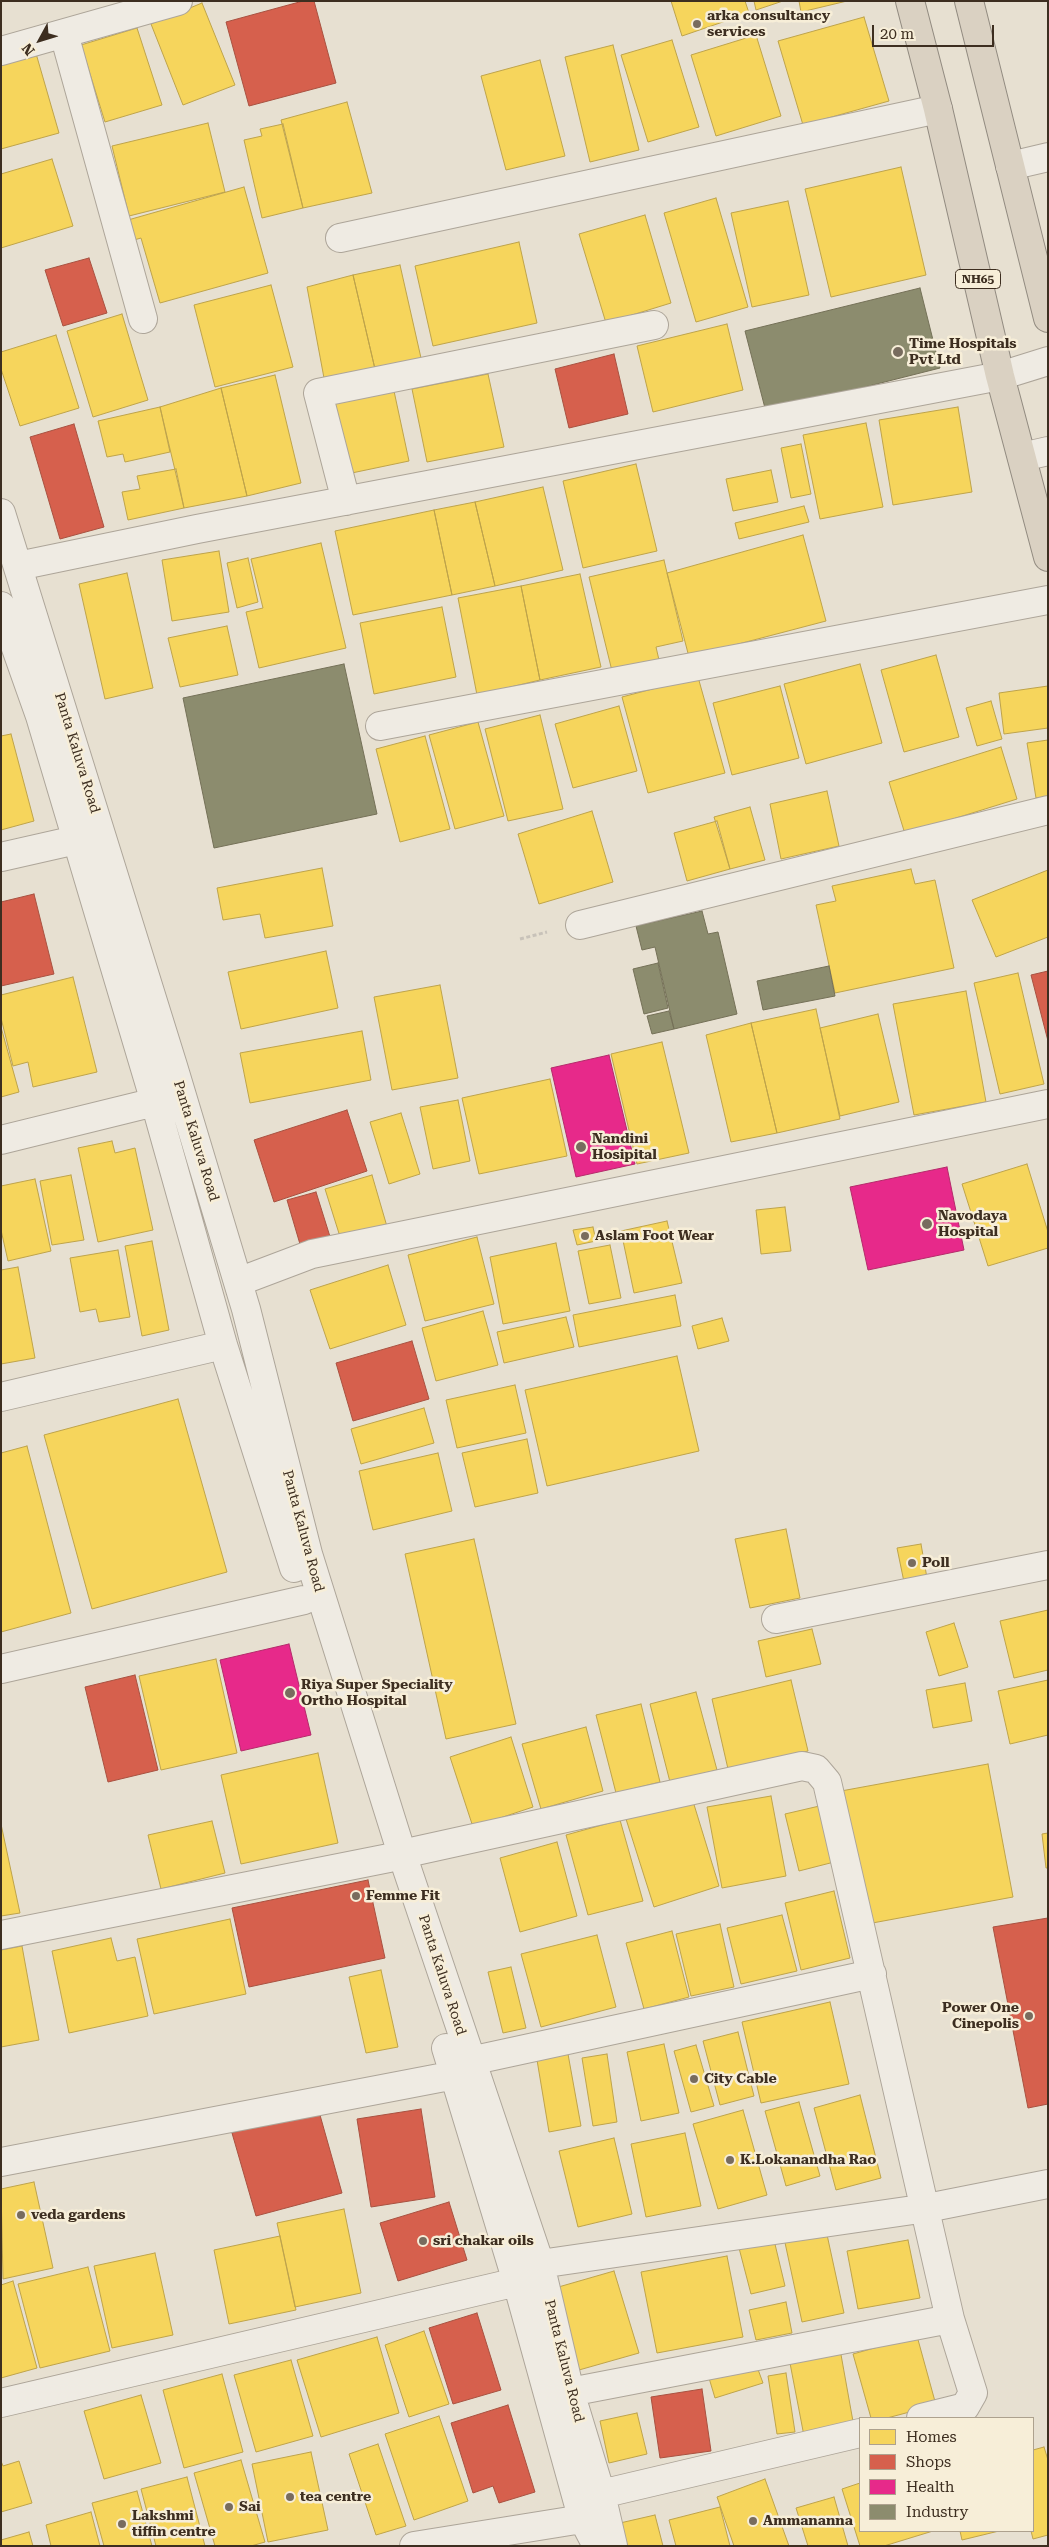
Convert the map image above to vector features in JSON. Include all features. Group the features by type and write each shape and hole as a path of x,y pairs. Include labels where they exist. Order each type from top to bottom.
{"highway":[{"name":"NH65","path":"910,1 938,109 1000,376 1035,454 1048,557"},
{"path":"969,1 1048,318"}],"street":[{"path":"1,51 178,1"},
{"path":"64,34 143,319"},
{"path":"340,238 938,109"},
{"path":"1010,166 1048,158"},
{"path":"346,501 318,393 654,325"},
{"path":"18,566 346,501 1000,376 1048,361"},
{"name":"Panta Kaluva Road","path":"1,513 238,1282 308,1554 396,1856 462,2068 517,2282 597,2509 613,2546"},
{"path":"380,726 1048,600"},
{"name":"Panta Kaluva Road","path":"1,606 40,716 155,1102 223,1345 304,1600 396,1856"},
{"path":"580,924 1048,810"},
{"path":"1,858 76,840"},
{"path":"1,1140 155,1102 176,1076"},
{"path":"238,1282 312,1254 1048,1104"},
{"path":"1,1397 223,1345"},
{"path":"776,1620 1048,1565"},
{"path":"1,1669 304,1600"},
{"path":"1,1935 396,1856 802,1766 816,1769 827,1782 950,2318 974,2393 965,2407 925,2417"},
{"path":"1,2162 462,2068 872,1974"},
{"name":"Panta Kaluva Road","path":"462,2068 540,2264 597,2509 597,2546"},
{"path":"540,2264 926,2208 1048,2184"},
{"path":"1,2403 517,2282"},
{"path":"570,2392 950,2318"},
{"path":"414,2546 597,2509 859,2433"}],"building: Homes":[{"name":"arka consultancy services","path":"671,1 745,1 749,13 682,36"},
{"path":"754,1 783,1 756,10"},
{"path":"799,1 847,1 801,12"},
{"path":"202,3 235,85 183,105 151,24"},
{"path":"864,17 889,101 803,125 778,41"},
{"path":"137,28 162,105 105,122 81,45"},
{"path":"756,35 781,116 716,136 691,55"},
{"path":"672,40 699,127 648,142 621,55"},
{"path":"613,45 639,150 590,162 565,57"},
{"path":"35,50 59,133 1,149 1,59"},
{"path":"540,60 565,156 506,170 481,76"},
{"path":"347,102 372,193 303,208 281,120"},
{"path":"208,123 225,192 129,216 112,146"},
{"path":"283,124 303,208 262,218 244,140 262,136 260,129"},
{"path":"52,159 73,226 1,248 1,174"},
{"path":"901,167 926,275 831,297 805,189"},
{"path":"244,187 268,273 160,303 141,238 134,240 128,220"},
{"path":"716,198 748,307 696,322 664,213"},
{"path":"788,201 809,295 752,307 731,213"},
{"path":"645,215 671,303 606,323 579,234"},
{"path":"519,242 537,323 433,346 415,266"},
{"path":"400,265 421,358 375,369 353,275"},
{"path":"353,275 375,369 324,378 307,287"},
{"path":"271,285 293,367 215,387 194,305"},
{"path":"122,314 148,400 93,417 67,331"},
{"path":"727,324 743,390 653,412 637,346"},
{"path":"56,335 79,408 20,426 1,369 1,352"},
{"path":"488,374 504,447 427,462 412,389"},
{"path":"275,375 301,483 247,496 221,388"},
{"path":"221,388 247,496 184,508 160,407"},
{"path":"394,391 409,461 347,474 333,404"},
{"path":"160,407 170,452 125,462 123,454 107,457 98,421"},
{"path":"958,407 972,492 893,505 879,420"},
{"path":"866,423 883,507 820,519 803,435"},
{"path":"801,444 811,494 791,498 781,448"},
{"path":"636,464 657,551 583,568 563,481"},
{"path":"176,469 184,508 128,520 122,492 140,489 137,476"},
{"path":"771,470 778,502 733,511 726,479"},
{"path":"543,487 563,570 495,586 475,502"},
{"path":"475,502 495,586 452,595 434,510"},
{"path":"804,506 809,522 739,539 735,523"},
{"path":"434,510 452,595 353,615 335,531"},
{"path":"803,535 826,621 689,657 667,573"},
{"path":"321,543 346,648 259,668 246,612 263,608 251,559"},
{"path":"219,551 229,612 172,621 162,560"},
{"path":"248,558 258,602 237,608 227,563"},
{"path":"664,560 683,641 656,647 659,660 612,671 589,577"},
{"path":"127,573 153,688 105,699 79,584"},
{"path":"580,574 601,667 540,680 521,586"},
{"path":"521,586 540,680 477,695 458,598"},
{"path":"442,607 456,677 374,694 360,623"},
{"path":"227,626 238,675 180,687 168,638"},
{"path":"936,655 959,737 904,752 881,670"},
{"path":"860,664 882,743 806,764 784,684"},
{"path":"698,677 725,773 648,793 622,697"},
{"path":"780,686 799,758 732,775 713,703"},
{"path":"1048,686 1048,728 1004,734 999,693"},
{"path":"991,701 1002,739 977,746 966,708"},
{"path":"619,706 637,771 573,788 555,724"},
{"path":"540,715 563,809 508,821 485,729"},
{"path":"478,722 504,816 455,829 429,735"},
{"path":"11,734 34,821 1,830 1,736"},
{"path":"425,736 450,829 400,842 376,749"},
{"path":"1048,740 1048,797 1036,798 1027,743"},
{"path":"1001,747 1017,799 905,834 889,782"},
{"path":"827,791 839,846 781,859 770,804"},
{"path":"750,807 765,860 730,869 714,817"},
{"path":"592,811 613,882 539,904 518,834"},
{"path":"717,821 730,869 687,881 674,833"},
{"path":"322,868 333,926 265,938 260,914 223,920 217,888"},
{"path":"911,869 915,884 935,880 954,968 835,993 816,905 836,901 832,886"},
{"path":"1048,870 1048,937 996,957 972,900"},
{"path":"326,951 338,1008 241,1029 228,972"},
{"path":"1018,973 1044,1084 1000,1094 974,983"},
{"path":"73,977 97,1072 33,1087 28,1062 13,1066 1,1018 1,995"},
{"path":"440,985 458,1078 392,1090 374,997"},
{"path":"966,991 986,1102 914,1115 893,1004"},
{"path":"816,1009 840,1119 777,1133 751,1023"},
{"path":"878,1014 899,1102 840,1116 820,1028"},
{"path":"751,1023 777,1133 731,1142 706,1035"},
{"path":"1,1027 19,1092 1,1097"},
{"path":"362,1031 371,1080 250,1103 240,1053"},
{"path":"662,1042 689,1153 637,1164 611,1054"},
{"path":"550,1079 567,1156 479,1174 462,1098"},
{"path":"458,1100 470,1161 433,1169 420,1107"},
{"path":"401,1113 420,1174 389,1184 370,1122"},
{"path":"112,1141 115,1153 135,1148 153,1230 98,1242 78,1148"},
{"path":"1027,1164 1048,1232 1048,1248 988,1266 962,1184"},
{"path":"71,1175 84,1240 52,1245 40,1181"},
{"path":"372,1175 388,1230 342,1243 325,1189"},
{"path":"35,1179 51,1251 8,1261 1,1230 1,1186"},
{"path":"785,1207 791,1251 761,1254 756,1210"},
{"path":"667,1221 682,1283 634,1293 621,1231"},
{"name":"Aslam Foot Wear","path":"593,1227 596,1241 577,1245 573,1230"},
{"path":"477,1237 494,1304 425,1321 408,1255"},
{"path":"152,1241 169,1330 142,1336 125,1246"},
{"path":"556,1243 570,1311 503,1324 490,1257"},
{"path":"610,1245 621,1298 589,1304 578,1251"},
{"path":"118,1250 130,1317 99,1322 96,1309 80,1312 70,1258"},
{"path":"388,1265 406,1325 330,1349 310,1290"},
{"path":"18,1267 35,1358 1,1364 1,1270"},
{"path":"675,1295 681,1326 579,1347 573,1315"},
{"path":"483,1311 498,1365 436,1381 422,1328"},
{"path":"566,1317 574,1347 504,1363 497,1332"},
{"path":"722,1318 729,1341 698,1349 692,1326"},
{"path":"677,1356 699,1451 547,1486 525,1390"},
{"path":"515,1385 526,1433 457,1448 446,1400"},
{"path":"178,1399 227,1572 92,1609 44,1435"},
{"path":"424,1408 434,1443 361,1464 351,1429"},
{"path":"527,1439 538,1493 475,1507 462,1453"},
{"path":"27,1446 71,1613 1,1632 1,1453"},
{"path":"438,1453 452,1511 373,1530 359,1471"},
{"path":"786,1529 800,1598 750,1608 735,1539"},
{"path":"474,1539 516,1724 446,1739 405,1554"},
{"name":"Poll","path":"921,1544 927,1578 904,1582 897,1548"},
{"path":"1048,1610 1048,1670 1014,1678 1000,1621"},
{"path":"954,1623 968,1667 939,1676 926,1632"},
{"path":"812,1629 821,1664 766,1677 758,1641"},
{"path":"216,1659 237,1753 161,1770 139,1676"},
{"path":"791,1680 808,1751 728,1769 712,1699"},
{"path":"1048,1680 1048,1735 1010,1744 998,1691"},
{"path":"965,1683 972,1721 933,1728 926,1690"},
{"path":"696,1692 717,1770 670,1782 650,1704"},
{"path":"641,1704 660,1782 616,1793 596,1715"},
{"path":"586,1727 603,1791 541,1809 522,1744"},
{"path":"511,1737 533,1807 473,1827 450,1757"},
{"path":"318,1753 338,1843 241,1864 221,1775"},
{"path":"988,1764 1013,1897 867,1924 841,1791"},
{"path":"771,1796 786,1876 722,1888 707,1807"},
{"path":"692,1798 719,1886 654,1907 626,1819"},
{"path":"828,1804 842,1860 799,1871 785,1814"},
{"path":"620,1820 643,1901 588,1915 566,1835"},
{"path":"212,1821 225,1873 161,1889 148,1835"},
{"path":"1,1824 20,1913 1,1916"},
{"path":"1048,1833 1048,1868 1046,1868 1042,1834"},
{"path":"557,1842 577,1916 520,1932 500,1858"},
{"path":"834,1891 850,1958 801,1970 785,1903"},
{"path":"782,1915 797,1971 741,1984 727,1928"},
{"path":"230,1919 246,1994 154,2014 137,1939"},
{"path":"720,1924 734,1987 691,1996 676,1934"},
{"path":"672,1931 689,1997 644,2009 626,1943"},
{"path":"597,1935 616,2007 541,2027 521,1954"},
{"path":"111,1938 117,1961 135,1957 148,2016 69,2033 52,1951"},
{"path":"22,1946 39,2040 1,2047 1,1950"},
{"path":"511,1967 526,2028 503,2033 488,1972"},
{"path":"381,1970 398,2047 366,2053 349,1977"},
{"path":"830,2002 849,2084 761,2103 742,2022"},
{"path":"738,2032 754,2096 720,2105 703,2041"},
{"path":"664,2044 679,2113 641,2121 627,2052"},
{"name":"City Cable","path":"696,2045 714,2106 691,2112 674,2051"},
{"path":"568,2054 581,2126 549,2132 537,2060"},
{"path":"607,2054 617,2122 593,2126 582,2058"},
{"path":"860,2095 881,2178 836,2190 814,2108"},
{"path":"799,2102 820,2176 786,2186 765,2111"},
{"name":"K.Lokanandha Rao","path":"743,2110 767,2195 718,2209 693,2124"},
{"path":"685,2133 701,2206 646,2217 631,2144"},
{"path":"614,2138 632,2214 578,2227 559,2151"},
{"name":"veda gardens","path":"34,2182 53,2268 3,2279 1,2189"},
{"path":"344,2209 361,2293 295,2307 277,2223"},
{"path":"826,2230 844,2313 802,2322 784,2238"},
{"path":"280,2236 296,2310 229,2324 214,2250"},
{"path":"774,2240 785,2286 751,2294 739,2248"},
{"path":"908,2240 920,2298 858,2309 847,2251"},
{"path":"155,2253 173,2335 112,2348 94,2266"},
{"path":"727,2256 743,2337 657,2353 641,2272"},
{"path":"88,2267 110,2351 40,2368 18,2284"},
{"path":"614,2271 639,2353 579,2370 555,2288"},
{"path":"13,2281 37,2368 1,2378 1,2285"},
{"path":"786,2302 792,2333 756,2340 749,2310"},
{"path":"424,2331 449,2404 409,2417 385,2345"},
{"path":"917,2336 936,2405 891,2417 871,2417 853,2354"},
{"path":"377,2337 399,2413 321,2437 297,2360"},
{"path":"840,2349 854,2427 804,2436 789,2358"},
{"path":"291,2360 313,2436 256,2452 234,2375"},
{"path":"756,2364 763,2383 715,2398 709,2378"},
{"path":"786,2373 795,2432 777,2434 768,2376"},
{"path":"222,2374 243,2452 184,2468 163,2390"},
{"path":"141,2395 161,2463 104,2479 84,2411"},
{"path":"637,2413 647,2454 609,2463 600,2421"},
{"path":"439,2416 468,2501 414,2520 385,2434"},
{"path":"378,2444 406,2526 376,2535 349,2454"},
{"path":"1044,2447 1048,2460 1048,2535 1033,2539 1031,2532 1034,2532 1034,2450"},
{"name":"tea centre","path":"311,2452 328,2530 268,2542 252,2464"},
{"name":"Sai","path":"241,2460 265,2542 251,2546 215,2546 194,2473"},
{"path":"1,2461 3,2466 19,2461 32,2503 1,2512"},
{"path":"187,2477 205,2546 156,2546 141,2489"},
{"name":"Ammananna","path":"765,2479 789,2546 734,2546 717,2497"},
{"path":"859,2483 859,2532 930,2532 884,2546 860,2546 842,2489"},
{"name":"Lakshmi tiffin centre","path":"137,2491 152,2546 104,2546 92,2503"},
{"path":"834,2497 848,2546 808,2546 796,2508"},
{"path":"720,2507 730,2546 676,2546 669,2520"},
{"path":"91,2512 100,2546 51,2546 46,2525"},
{"path":"655,2515 663,2546 626,2546 620,2523"},
{"path":"29,2532 33,2546 1,2546 1,2540"},
{"path":"960,2532 995,2532 962,2540"}],"building: Shops":[{"path":"303,1 314,1 336,83 249,106 226,22"},
{"path":"89,258 107,313 63,326 45,270"},
{"path":"614,354 628,414 569,428 555,369"},
{"path":"74,424 104,527 60,539 30,437"},
{"path":"34,894 54,974 1,986 1,902"},
{"path":"1048,971 1048,1041 1031,975"},
{"path":"347,1110 367,1171 274,1202 254,1140"},
{"path":"316,1192 332,1243 302,1251 287,1200"},
{"path":"412,1341 429,1399 353,1421 336,1363"},
{"path":"135,1675 158,1770 108,1782 85,1687"},
{"path":"368,1880 385,1958 249,1987 232,1908"},
{"name":"Power One Cinepolis","path":"1048,1918 1048,2104 1028,2108 993,1927"},
{"path":"318,2108 342,2193 256,2216 232,2133"},
{"path":"421,2109 435,2197 371,2207 357,2119"},
{"name":"sri chakar oils","path":"449,2202 467,2260 398,2281 380,2223"},
{"path":"477,2313 501,2390 453,2404 429,2328"},
{"path":"702,2389 711,2451 660,2458 651,2397"},
{"path":"508,2405 535,2492 499,2503 493,2486 473,2493 451,2423"}],"building: Health":[{"path":"609,1055 635,1164 576,1177 551,1068"},
{"path":"947,1167 964,1250 868,1270 850,1187"},
{"path":"289,1644 311,1735 241,1751 220,1660"}],"building: Industry":[{"path":"920,288 940,368 766,412 745,331"},
{"path":"344,664 377,814 214,848 183,698"},
{"path":"702,911 708,934 718,932 737,1014 674,1029 655,947 642,950 636,926"},
{"path":"658,963 668,1008 644,1014 633,969"},
{"path":"829,966 835,996 763,1010 757,981"},
{"path":"669,1011 674,1029 652,1034 647,1016"}],"place":[{"name":"arka consultancy services","path":"697,24"},
{"name":"Time Hospitals Pvt Ltd","path":"898,352"},
{"name":"Nandini Hosipital","path":"581,1147"},
{"name":"Navodaya Hospital","path":"927,1224"},
{"name":"Aslam Foot Wear","path":"585,1236"},
{"name":"Poll","path":"912,1563"},
{"name":"Riya Super Speciality Ortho Hospital","path":"290,1693"},
{"name":"Femme Fit","path":"356,1896"},
{"name":"Power One Cinepolis","path":"1029,2016"},
{"name":"City Cable","path":"694,2079"},
{"name":"K.Lokanandha Rao","path":"730,2160"},
{"name":"veda gardens","path":"21,2215"},
{"name":"sri chakar oils","path":"423,2241"},
{"name":"tea centre","path":"290,2497"},
{"name":"Sai","path":"229,2507"},
{"name":"Ammananna","path":"753,2521"},
{"name":"Lakshmi tiffin centre","path":"122,2524"}]}
